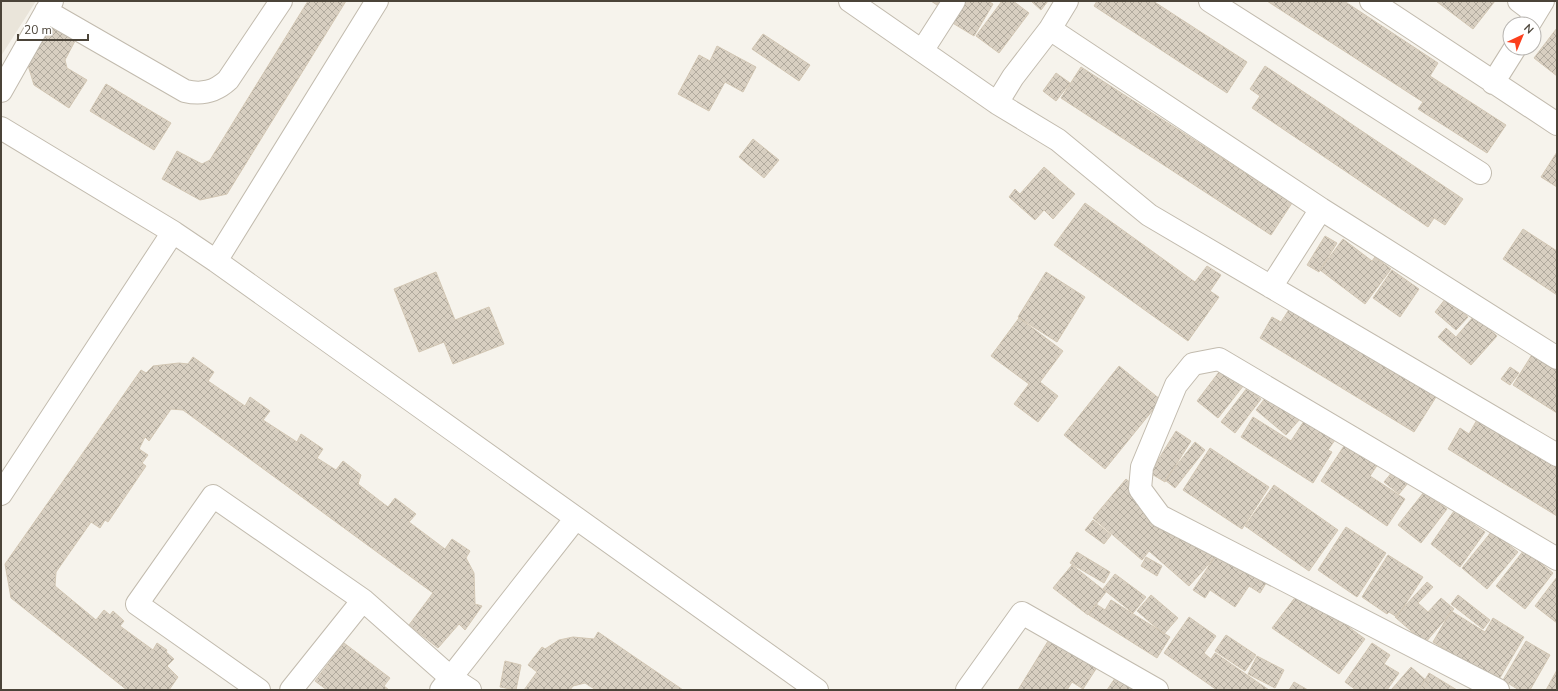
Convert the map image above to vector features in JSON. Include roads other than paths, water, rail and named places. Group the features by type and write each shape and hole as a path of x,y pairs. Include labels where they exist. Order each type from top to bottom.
{"street":[{"path":"1,91 49,6 185,91 204,93 221,87 228,80 281,1"},
{"path":"216,261 377,1"},
{"path":"850,1 997,103 1058,140 1149,215 1557,455"},
{"path":"922,51 954,1"},
{"path":"997,103 1013,77 1050,29 1067,1"},
{"path":"1210,1 1480,173"},
{"path":"1371,1 1557,124"},
{"path":"1050,29 1321,209 1557,358"},
{"path":"1494,83 1509,56"},
{"path":"1,128 172,232 216,261 817,690"},
{"path":"1271,287 1321,209"},
{"path":"1,494 172,232"},
{"path":"1498,690 1160,516 1140,489 1142,467 1176,385 1193,364 1219,359 1557,559"},
{"path":"259,690 137,604 212,496 363,600 446,684 470,690"},
{"path":"446,684 576,518"},
{"path":"292,690 363,600"},
{"path":"967,690 1022,613 1157,690"}]}
